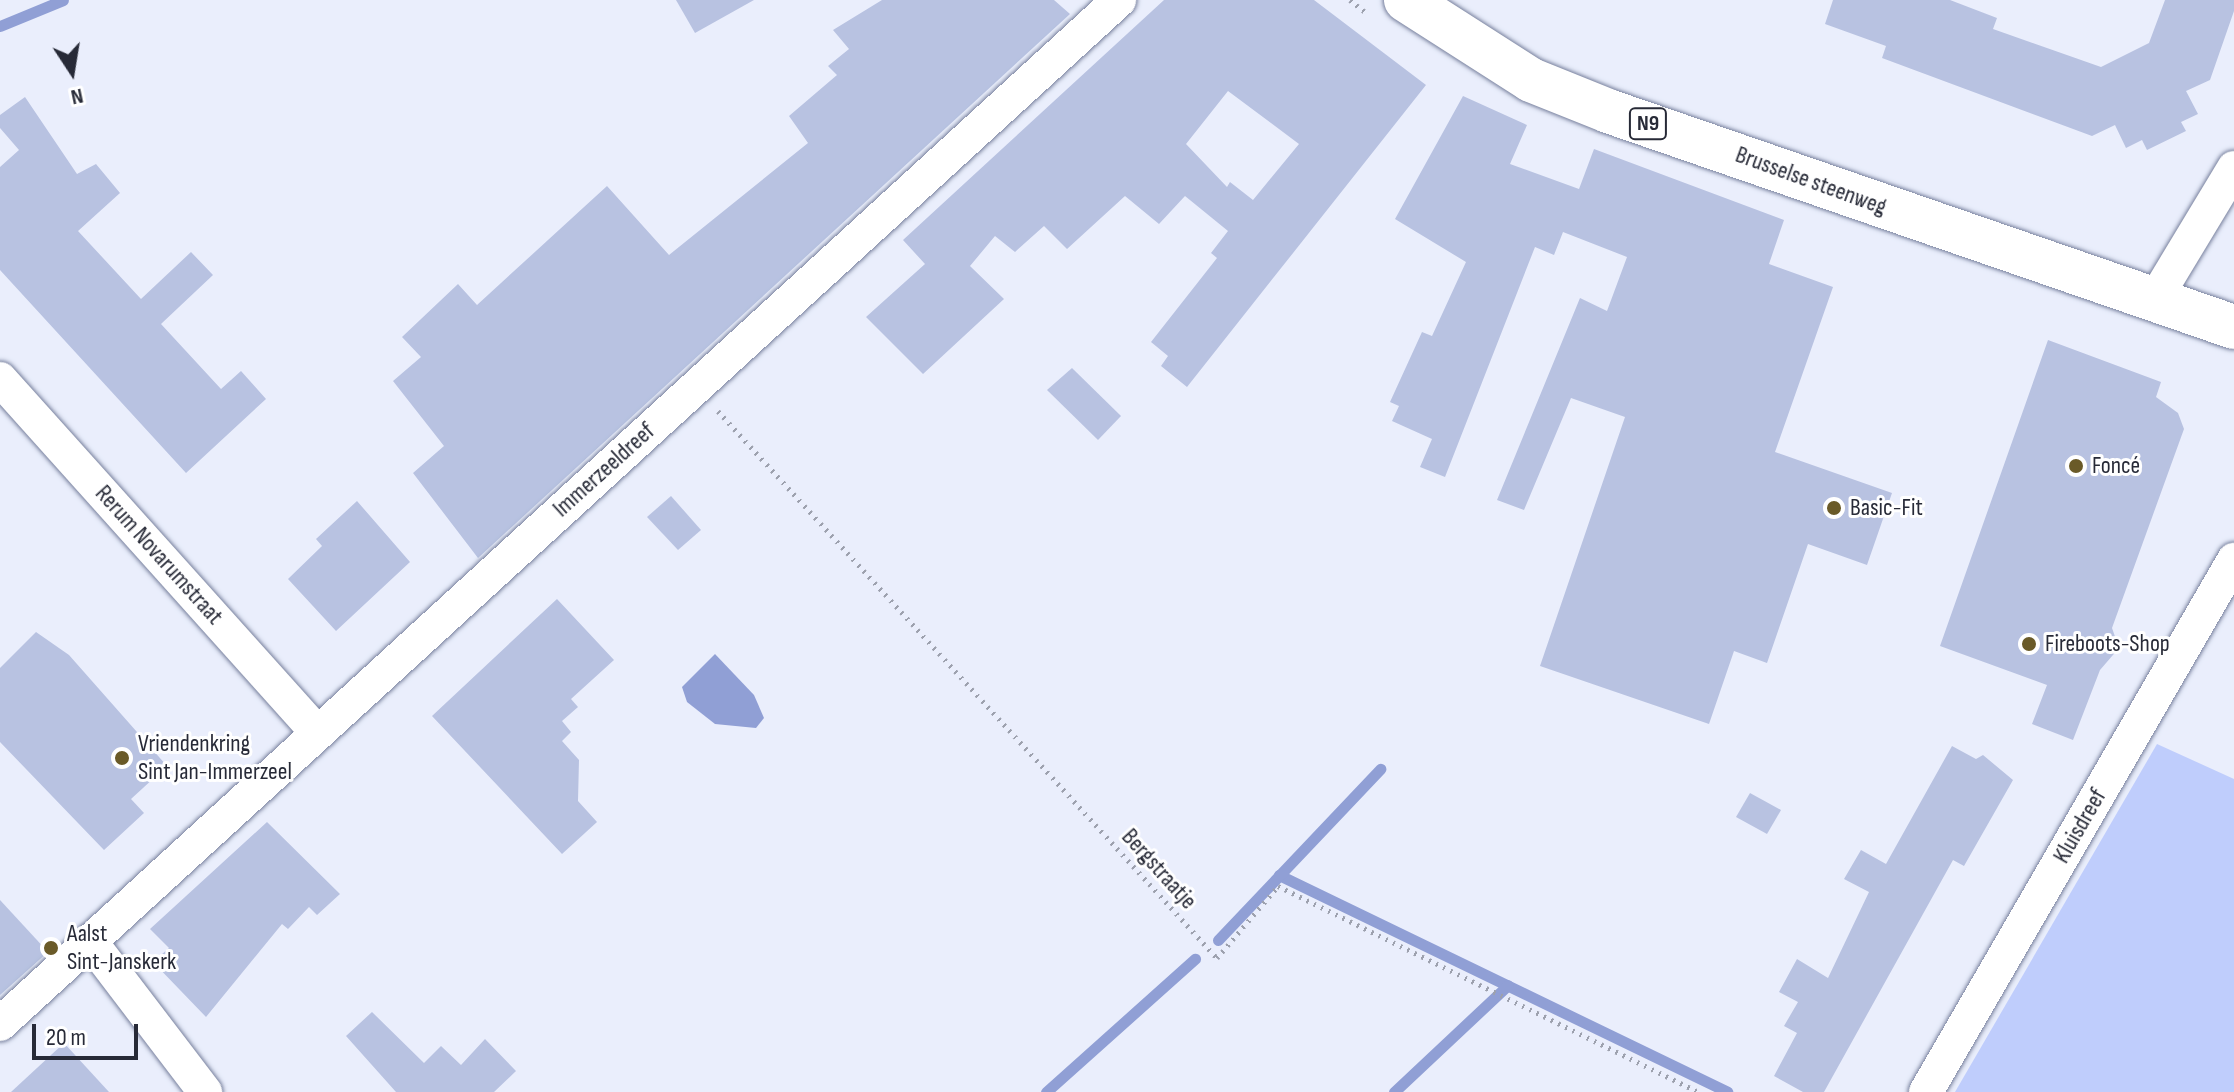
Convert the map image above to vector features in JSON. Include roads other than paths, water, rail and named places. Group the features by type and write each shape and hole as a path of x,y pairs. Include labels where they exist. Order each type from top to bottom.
{"main road":[{"name":"Brusselse steenweg","path":"1406,0 1531,80 1608,111 2234,327"}],"street":[{"name":"Immerzeeldreef","path":"0,1024 1119,0"},
{"path":"2155,299 2234,168"},
{"name":"Rerum Novarumstraat","path":"0,379 317,732"},
{"name":"Kluisdreef","path":"1926,1092 2234,560"},
{"path":"90,941 205,1092"}],"waterway":[{"path":"0,26 63,0"},
{"path":"1218,940 1380,769"},
{"path":"1279,875 1727,1092"},
{"path":"1046,1092 1195,959"},
{"path":"1394,1092 1508,985"}],"place":[{"name":"Foncé","path":"2076,466"},
{"name":"Basic-Fit","path":"1834,508"},
{"name":"Fireboots-Shop","path":"2029,644"},
{"name":"Vriendenkring Sint Jan-Immerzeel","path":"122,758"},
{"name":"Aalst Sint-Janskerk","path":"51,948"}]}
